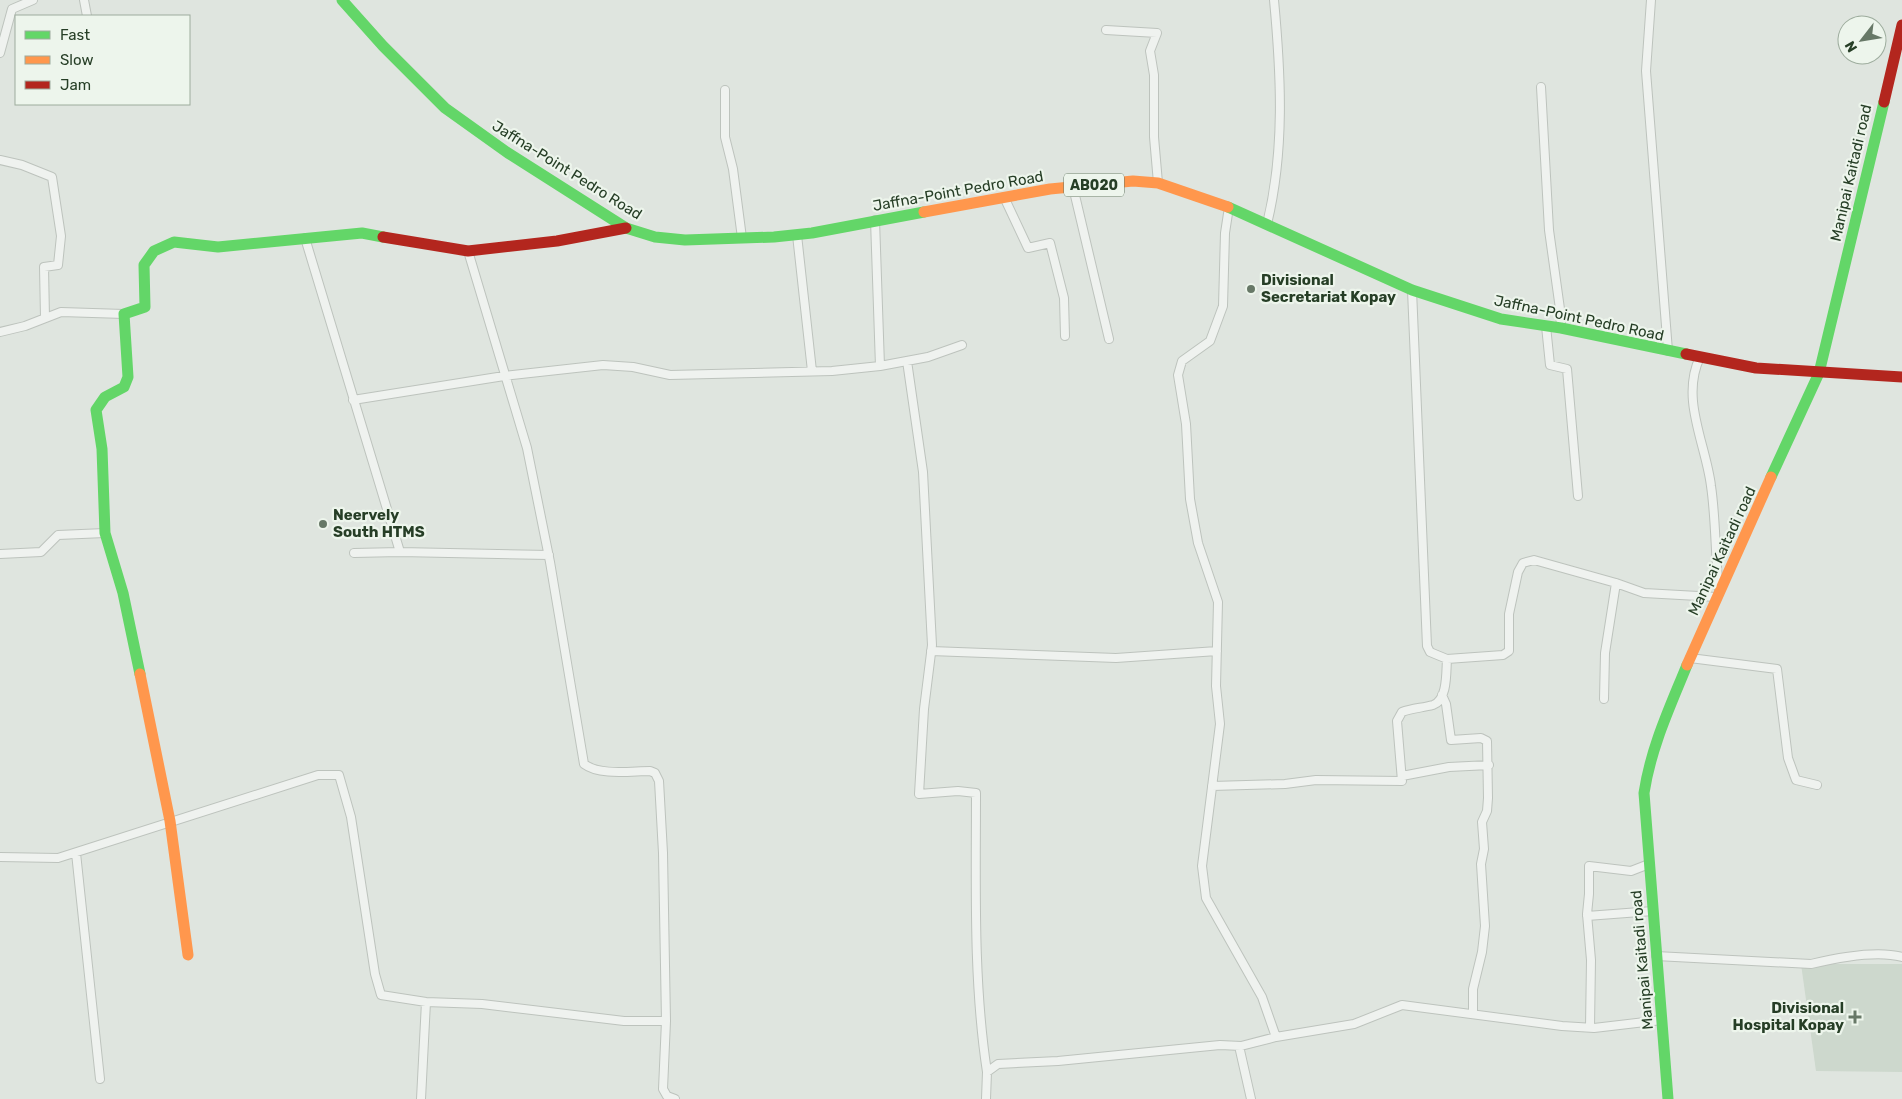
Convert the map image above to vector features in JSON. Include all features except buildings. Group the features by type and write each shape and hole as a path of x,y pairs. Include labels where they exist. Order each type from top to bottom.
{"main road":[{"name":"Jaffna-Point Pedro Road","path":"342,0 383,46 445,108 508,153 626,228 655,238 685,240 797,235 1004,197 1073,187 1133,181 1158,183 1228,207 1412,290 1501,319 1561,328 1756,368 1902,377"},
{"name":"Manipai Kaitadi road","path":"1668,1099 1644,793 1648,766 1656,740 1717,594 1818,373 1902,25"},
{"path":"188,955 170,821 123,593 105,533 102,449 96,410 106,397 124,387 128,377 124,314 145,307 144,264 154,251 174,242 218,247 362,233 468,251 556,241 626,228"}],"street":[{"path":"0,53 12,9 33,0"},
{"path":"84,0 87,15"},
{"path":"1267,224 1275,191 1281,109 1279,54 1274,0"},
{"path":"1651,0 1646,71 1668,351"},
{"path":"1106,30 1158,33 1150,51 1154,75 1154,136 1158,183"},
{"path":"1541,87 1549,230 1561,328"},
{"path":"725,90 725,137 733,169 742,238"},
{"path":"0,160 22,165 52,177 61,236 58,265 44,267 45,318"},
{"path":"1073,187 1109,340"},
{"path":"1004,197 1028,248 1050,243 1064,298 1065,336"},
{"path":"1228,207 1225,234 1223,306 1210,341 1182,362 1178,375 1186,424 1190,500 1198,543 1218,602 1216,686 1220,724 1202,866 1206,898 1262,997 1276,1037"},
{"path":"875,220 880,366"},
{"path":"797,235 812,371"},
{"path":"305,238 400,552"},
{"path":"468,251 527,448 549,555 584,764 590,768 613,771 650,771 655,773 659,781 664,853 666,1022 663,1089 666,1096 675,1099"},
{"path":"1412,290 1427,646 1430,652 1447,659 1503,655 1509,651 1509,614 1518,572 1523,563 1534,560 1616,583 1644,593 1717,594 1711,484 1694,412 1695,375 1700,358"},
{"path":"0,332 61,312 124,314"},
{"path":"1546,326 1550,365 1567,369 1578,496"},
{"path":"353,400 504,376 603,365 633,367 670,375 812,371 880,366 928,357 962,345"},
{"path":"907,361 923,472 931,651 924,709 919,794 958,791 976,793 977,953 980,1022 988,1072 986,1099"},
{"path":"0,554 41,552 58,535 105,533"},
{"path":"354,553 549,555"},
{"path":"1604,698 1605,653 1616,583"},
{"path":"931,651 1116,658 1217,651"},
{"path":"1690,658 1777,669 1788,758 1796,780 1817,785"},
{"path":"1212,786 1266,783 1285,784 1316,780 1402,781 1398,721 1402,712 1435,705 1442,695 1447,659"},
{"path":"1442,695 1446,704 1451,740 1481,738 1487,742 1489,764 1487,811 1482,822 1485,926 1482,952 1473,989 1473,1014"},
{"path":"1402,776 1449,767 1489,764"},
{"path":"0,857 58,858 318,775 339,775 351,817 375,974 381,996 426,1002 482,1004 624,1021 666,1022"},
{"path":"76,853 100,1078"},
{"path":"1590,1028 1591,960 1587,916 1589,866 1630,871 1649,864"},
{"path":"1587,916 1653,911"},
{"path":"1656,956 1811,964 1835,958 1880,955 1902,957"},
{"path":"421,1099 426,1002"},
{"path":"988,1072 998,1064 1058,1061 1220,1045 1239,1046 1276,1037 1354,1024 1402,1005 1590,1028 1662,1020"},
{"path":"1239,1046 1251,1099"}],"shaded area":[{"name":"Divisional Hospital Kopay","path":"1801,964 1902,964 1902,1072 1816,1071"}],"traffic: fast":[{"path":"342,0 383,46 445,108 508,153 626,228 655,237 685,240 774,237 812,233 924,212"},
{"path":"1771,477 1819,373 1884,102"},
{"path":"1228,207 1412,290 1501,319 1561,328 1686,354"},
{"path":"140,674 123,593 105,533 102,449 96,410 105,397 124,387 128,377 124,314 145,307 144,265 154,251 174,242 218,247 362,233 383,237"},
{"path":"1668,1099 1644,793 1656,743 1687,665"}],"traffic: slow":[{"path":"924,212 1050,189 1133,181 1158,183 1228,207"},
{"path":"1687,665 1771,477"},
{"path":"140,674 170,821 188,955"}],"traffic: jam":[{"path":"1884,102 1902,25"},
{"path":"383,237 468,251 557,241 626,228"},
{"path":"1686,354 1756,368 1902,377"}],"place":[{"name":"Divisional Secretariat Kopay","path":"1251,289"},
{"name":"Neervely South HTMS","path":"323,524"},
{"name":"Divisional Hospital Kopay","path":"1855,1017"}]}
